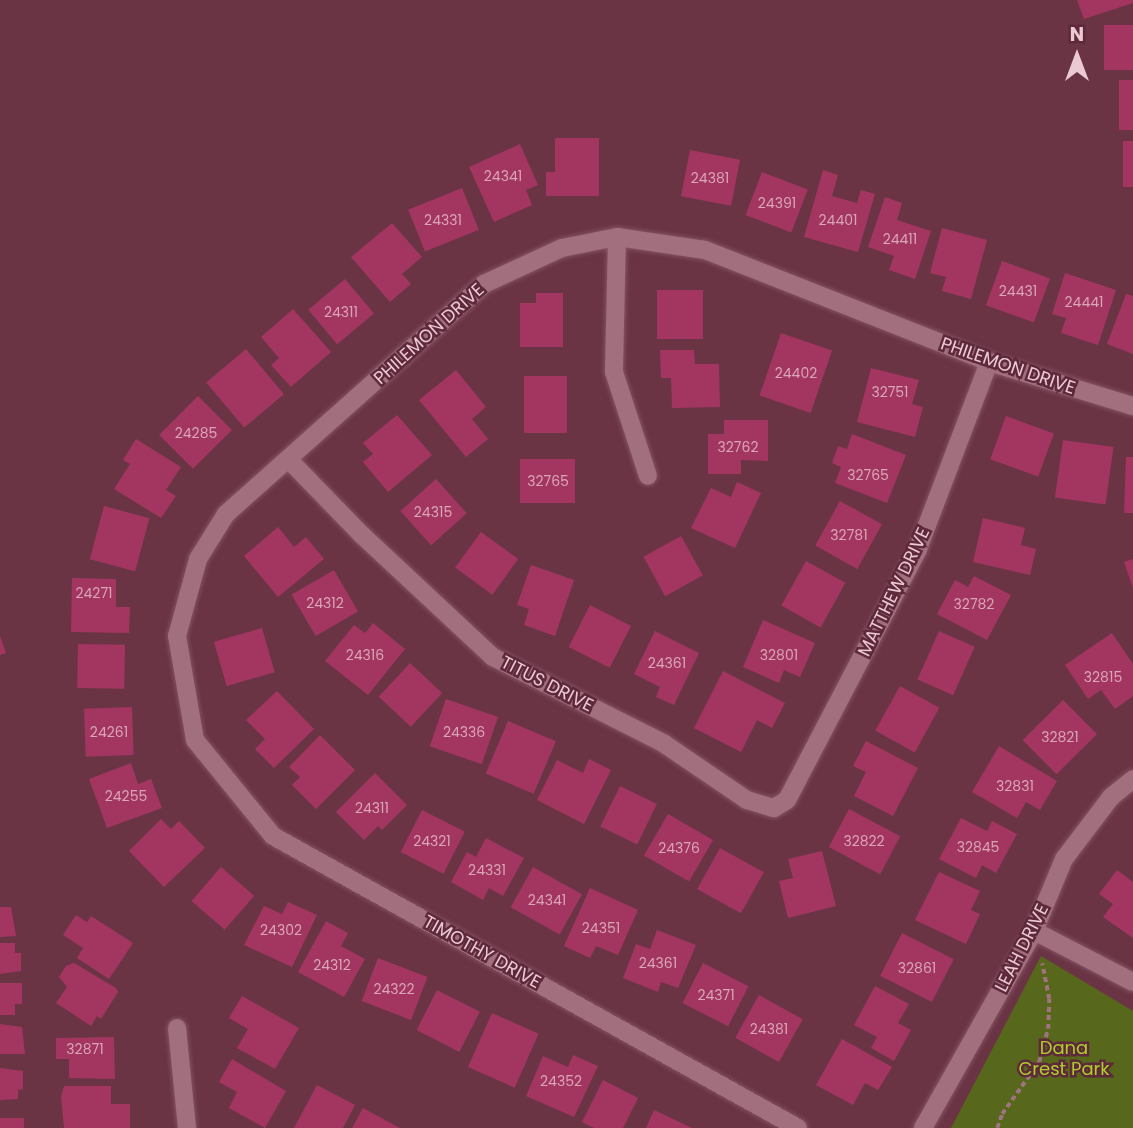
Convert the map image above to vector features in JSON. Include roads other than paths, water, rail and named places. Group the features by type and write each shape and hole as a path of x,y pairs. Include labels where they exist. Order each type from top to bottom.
{"street":[{"name":"PHILEMON DRIVE","path":"195,740 177,636 198,558 226,514 484,284 562,248 617,237 705,250 989,362 1133,406"},
{"path":"617,237 614,372 648,476"},
{"name":"MATTHEW DRIVE","path":"774,808 787,800 918,549 989,362"},
{"name":"TITUS DRIVE","path":"289,460 362,535 493,657 663,743 747,800 774,808"},
{"name":"TIMOTHY DRIVE","path":"195,740 273,836 798,1128"},
{"name":"LEAH DRIVE","path":"923,1128 1034,930 1064,859 1111,797 1133,779"},
{"path":"1034,930 1133,982"},
{"path":"177,1028 187,1128"}],"park label":[{"name":"Dana Crest Park","path":"1064,1059"}]}
